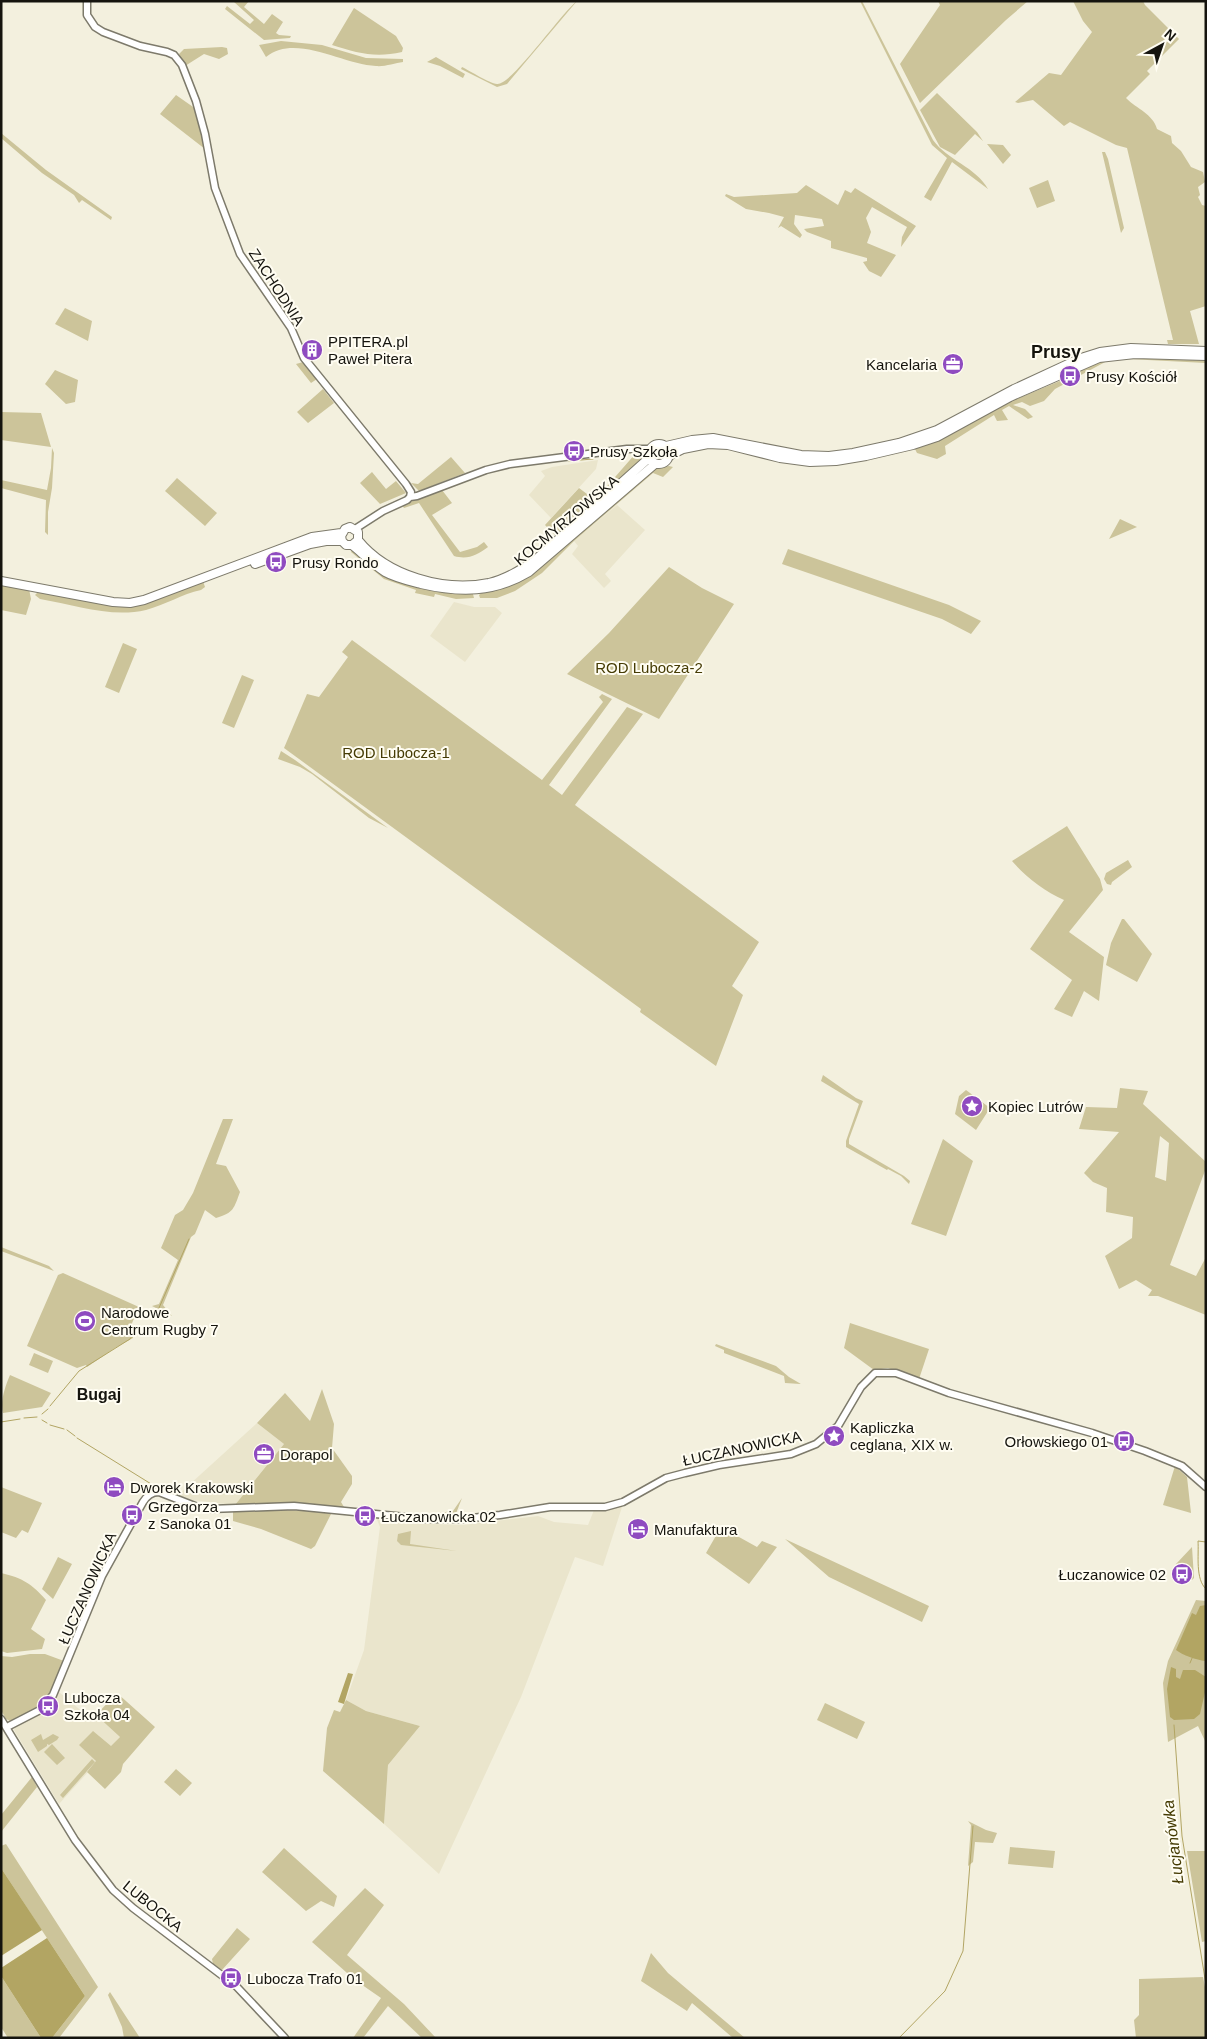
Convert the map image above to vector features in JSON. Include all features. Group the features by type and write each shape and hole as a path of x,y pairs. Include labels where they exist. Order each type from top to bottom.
{"main road":[{"path":"651,456 658,444 666,446 692,440 713,438 801,455 829,456 860,452 899,443 938,430 1014,389 1100,352 1132,348 1206,351"},
{"path":"666,446 669,456 683,449 708,444 728,445 780,458 810,462 836,461 913,445 936,437 1010,397 1099,358 1135,354 1206,356"},
{"name":"KOCMYRZOWSKA","path":"356,537 377,560 404,574 453,585 477,585 491,582 514,574 534,561 651,456 664,463 669,456"},
{"path":"1,581 109,601 130,603 144,600 312,537 341,533 348,528 356,537 346,545 342,541 341,533"},
{"path":"225,570 244,567 286,554 310,544 342,541"}],"street":[{"name":"ZACHODNIA","path":"87,1 87,15 99,30 140,46 167,52 174,56 182,65 196,101 205,134 214,188 240,254 291,328 304,358 406,484 411,492 410,497"},
{"path":"356,537 373,518 388,508 410,497 486,470 510,464 634,449 651,456"},
{"name":"ŁUCZANOWICKA","path":"7,1727 40,1710 53,1695 106,1569 143,1501 154,1493 159,1492 200,1508 210,1509 294,1506 426,1519 492,1516 550,1507 605,1506 623,1502 653,1484 685,1472 791,1454 816,1444 838,1426 861,1387 875,1373 896,1373 956,1395 1092,1433 1145,1451 1182,1466 1206,1486"},
{"name":"LUBOCKA","path":"1,1719 75,1840 116,1893 139,1913 236,1986 284,2038"}],"shaded area":[{"path":"598,460 596,469 551,518 529,495 545,476 541,471 552,467"},
{"path":"617,505 645,530 605,574 611,581 604,588 572,554 578,546 574,541"},
{"path":"454,602 474,607 495,607 502,613 465,662 430,636"},
{"path":"257,1423 284,1444 235,1505 192,1500 178,1495"},
{"path":"623,1504 603,1566 575,1557 521,1697 439,1874 384,1824 388,1765 420,1726 366,1711 346,1700 364,1650 380,1527 376,1517 403,1523 463,1525 538,1516 554,1522 588,1525 594,1510"},
{"path":"1206,1605 1205,1661 1182,1654 1176,1650 1192,1613 1196,1615 1200,1606"},
{"path":"1171,1667 1176,1669 1176,1677 1180,1679 1183,1670 1195,1670 1206,1677 1206,1688 1200,1714 1194,1719 1174,1720 1170,1717 1167,1689"},
{"path":"348,1673 353,1674 344,1704 338,1702"},
{"path":"59,1692 91,1719 96,1715 120,1737 59,1804 14,1730 15,1727 43,1713"},
{"path":"1,1868 42,1930 1,1956"},
{"path":"47,1938 85,1996 52,2038 41,2038 1,1976 1,1968"}],"green space":[{"path":"235,1 249,1 244,7 264,24 272,14 283,22 276,33 291,36 290,38 264,40 225,9 227,6 250,24 254,20"},
{"path":"577,1 507,84 497,87 461,69 462,67 497,84 504,82"},
{"path":"860,1 862,1 933,140 946,153 983,181 988,189 952,162 931,201 924,197 947,158 932,145"},
{"path":"938,1 1028,1 920,103 900,64 940,5"},
{"path":"1073,1 1143,1 1179,39 1147,71 1150,74 1126,98 1152,119 1157,129 1171,136 1172,143 1181,151 1191,167 1203,172 1205,182 1198,187 1200,195 1198,197 1202,205 1206,206 1206,306 1190,311 1199,344 1168,344 1167,340 1173,340 1127,148 1116,145 1070,122 1064,126 1033,100 1015,102 1049,73 1061,75 1092,32 1083,21"},
{"path":"354,8 396,36 403,48 402,52 375,55 332,45"},
{"path":"281,41 322,45 366,58 403,59 403,62 376,66 349,61 320,52 291,48 278,50 266,57 259,45"},
{"path":"227,48 228,54 219,59 204,54 185,66 179,54 184,49"},
{"path":"436,57 465,74 463,78 440,66 427,62"},
{"path":"937,93 977,132 983,141 975,134 955,155 940,147 920,110"},
{"path":"176,95 196,109 205,149 160,114"},
{"path":"1,133 46,170 112,217 111,220 82,200 79,203 74,195 42,173 1,138"},
{"path":"987,144 1003,145 1011,155 1003,164"},
{"path":"1102,152 1105,152 1108,159 1124,228 1121,233"},
{"path":"1048,180 1055,201 1037,208 1029,188"},
{"path":"806,185 838,205 845,190 851,193 855,188 916,226 901,247 902,237 907,227 872,207 866,218 871,232 867,243 896,255 881,277 869,271 863,262 867,261 867,258 831,248 831,241 807,232 804,229 824,226 822,219 795,215 794,224 802,235 800,238 781,226 778,228 784,217 746,209 725,196 726,194 734,197 797,193"},
{"path":"65,308 92,321 88,341 55,324"},
{"path":"1127,357 1206,359 1206,363 1128,359 1107,361 1055,389 1044,401 1030,406 1022,402 1013,405 1025,409 1033,417 1028,419 1009,406 1002,410 1008,420 997,421 994,415 945,446 946,454 937,459 917,453 914,447 940,440 990,410 1067,378 1098,361"},
{"path":"303,362 317,379 311,383 296,364"},
{"path":"55,370 78,380 75,402 66,404 45,384"},
{"path":"323,389 334,403 308,423 297,412"},
{"path":"1,412 41,413 51,447 1,440"},
{"path":"52,448 54,453 52,488 48,512 48,535 45,532 46,500 1,488 1,480 47,490"},
{"path":"636,453 640,454 643,458 638,465 555,535 545,525 579,488 595,500"},
{"path":"451,457 465,473 419,491 411,483 418,484"},
{"path":"673,467 663,477 653,473 574,541 542,573 515,591 497,598 480,598 479,595 481,593 516,582 537,571 653,469"},
{"path":"372,472 386,489 396,481 406,493 380,504 360,483"},
{"path":"177,478 217,513 205,526 165,491"},
{"path":"442,490 452,503 432,515 460,552 477,547 484,542 488,547 472,556 454,556 419,503 404,508 402,505"},
{"path":"1120,519 1137,527 1109,539"},
{"path":"788,549 949,605 981,621 971,634 942,619 782,564"},
{"path":"352,550 373,568 398,581 423,589 473,594 474,598 456,599 435,594 434,597 415,593 416,590 384,579 351,552"},
{"name":"ROD Lubocza-2","path":"669,567 702,588 734,604 659,719 567,674 609,633"},
{"path":"203,581 205,587 201,590 153,608 133,612 93,610 40,599 35,595 39,591 112,605"},
{"path":"1,584 29,589 31,599 26,615 1,610"},
{"name":"ROD Lubocza-1","path":"352,640 542,780 603,702 599,697 602,694 612,699 549,785 562,795 627,707 643,714 575,805 759,942 732,986 743,995 716,1066 640,1012 641,1009 284,748 307,694 319,697 348,657 342,652"},
{"path":"123,643 137,649 119,693 105,687"},
{"path":"242,675 254,680 234,728 222,723"},
{"path":"281,751 388,828 369,818 312,774 300,767 278,759"},
{"path":"1067,826 1100,879 1103,890 1069,932 1104,957 1099,1001 1084,991 1072,1017 1054,1009 1072,980 1030,949 1064,900 1036,883 1012,861"},
{"path":"1128,860 1132,867 1112,882 1111,885 1107,884 1104,879 1106,873"},
{"path":"1122,919 1124,919 1152,954 1137,982 1106,965 1111,943"},
{"path":"823,1075 863,1101 849,1139 849,1144 904,1176 910,1181 909,1184 901,1176 846,1147 846,1141 859,1104 821,1081"},
{"path":"1120,1088 1148,1091 1143,1104 1206,1162 1206,1168 1170,1265 1196,1276 1206,1257 1206,1315 1158,1296 1148,1296 1152,1290 1136,1280 1119,1289 1105,1256 1132,1238 1133,1217 1106,1212 1107,1188 1093,1182 1084,1173 1119,1132 1079,1129 1086,1107 1117,1108","holes":["1160,1136 1169,1143 1166,1181 1155,1177"]},
{"path":"966,1090 990,1108 976,1130 955,1114 959,1096"},
{"path":"223,1119 233,1119 216,1164 226,1166 240,1192 235,1206 230,1212 216,1218 205,1210 195,1234 191,1237 163,1305 172,1316 152,1306 159,1304 178,1260 161,1248 175,1215 183,1210 193,1193"},
{"path":"943,1139 973,1161 946,1236 911,1224"},
{"path":"1,1247 49,1266 54,1271 1,1251"},
{"name":"Narodowe Centrum Rugby 7","path":"63,1273 139,1307 126,1337 133,1333 133,1338 87,1367 86,1365 77,1368 27,1346 58,1275"},
{"path":"850,1323 929,1349 919,1379 888,1368 874,1370 844,1348"},
{"path":"716,1344 776,1366 801,1384 785,1383 784,1376 724,1353 724,1350 715,1346"},
{"path":"34,1353 53,1361 48,1373 29,1365"},
{"path":"10,1375 51,1393 42,1407 3,1413 3,1399"},
{"path":"322,1389 334,1424 332,1448 352,1476 352,1484 341,1502 344,1507 293,1504 235,1505 284,1444 257,1423 285,1393 310,1421"},
{"path":"1175,1466 1187,1477 1191,1513 1163,1505"},
{"path":"1,1487 42,1503 28,1533 22,1530 16,1538 1,1532"},
{"path":"462,1498 455,1516 400,1515 400,1512 431,1514 453,1511"},
{"path":"285,1510 332,1512 315,1546 311,1549 261,1529 233,1521 233,1512"},
{"path":"721,1527 757,1547 762,1541 777,1547 749,1584 706,1553"},
{"path":"411,1531 410,1544 457,1551 401,1545 397,1541 398,1534"},
{"path":"785,1539 929,1606 922,1622 829,1577"},
{"path":"1192,1547 1194,1578 1192,1580 1175,1568 1176,1564"},
{"path":"58,1557 72,1564 53,1599 42,1589"},
{"path":"1,1573 27,1582 46,1600 31,1629 45,1639 42,1649 7,1653 1,1651"},
{"path":"1196,1600 1206,1601 1206,1743 1198,1726 1168,1742 1163,1683 1168,1661"},
{"path":"45,1654 64,1661 45,1699 32,1710 10,1721 6,1719 1,1710 1,1656 12,1657"},
{"path":"117,1693 155,1727 123,1764 121,1772 105,1789 87,1772 96,1761 79,1745 93,1731 111,1746 120,1737 96,1715"},
{"path":"346,1700 366,1711 420,1726 388,1765 384,1824 323,1771 327,1728 334,1710 340,1712"},
{"path":"825,1703 865,1722 857,1739 817,1720"},
{"path":"41,1734 43,1740 53,1734 59,1737 38,1752 31,1740"},
{"path":"52,1744 65,1758 57,1765 44,1752"},
{"path":"92,1759 95,1762 63,1798 60,1795"},
{"path":"176,1769 192,1783 180,1796 164,1782"},
{"path":"32,1777 37,1787 1,1832 1,1815"},
{"path":"968,1821 997,1833 993,1843 975,1842 973,1862 968,1866 971,1825"},
{"path":"6,1844 98,1987 59,2038 52,2038 85,1996 1,1868 1,1846"},
{"path":"1010,1847 1055,1851 1053,1868 1008,1864"},
{"path":"284,1848 337,1896 334,1907 321,1901 306,1911 262,1872"},
{"path":"1187,1851 1206,1851 1206,1941 1202,1942"},
{"path":"365,1888 384,1905 347,1955 404,2004 436,2038 422,2038 388,2006 363,2038 353,2038 381,1998 355,1980 312,1942"},
{"path":"237,1928 250,1939 222,1970 213,1964 212,1959"},
{"path":"651,1953 668,1973 745,2038 733,2038 692,2003 687,2011 641,1981"},
{"path":"1,1976 41,2038 8,2038 1,2027"},
{"path":"1203,1977 1206,1992 1206,2038 1136,2038 1134,2020 1139,2015 1139,1979"},
{"path":"110,1992 140,2038 124,2038 122,2027 108,1995"}],"waterway":[{"path":"569,461 593,459"},
{"path":"159,1308 189,1239"},
{"path":"152,1310 157,1312"},
{"path":"50,1406 79,1371 130,1339 134,1333"},
{"path":"42,1414 48,1409"},
{"path":"24,1418 37,1417"},
{"path":"1,1422 20,1419"},
{"path":"42,1420 47,1423"},
{"path":"50,1425 64,1429"},
{"path":"67,1430 75,1436"},
{"path":"77,1438 156,1487 171,1493"},
{"path":"338,1507 359,1509"},
{"path":"422,1516 454,1515"},
{"name":"Łucjanówka","path":"1206,1542 1198,1541 1198,1567 1200,1579 1206,1589"},
{"name":"Łucjanówka","path":"1190,1663 1193,1656"},
{"name":"Łucjanówka","path":"1174,1725 1182,1836 1206,1985"},
{"path":"899,2038 945,1991 963,1951 973,1826"}],"place":[{"name":"PPITERA.pl Paweł Pitera","path":"312,350"},
{"name":"Kancelaria","path":"953,364"},
{"name":"Prusy Kościół","path":"1070,376"},
{"name":"Prusy Szkoła","path":"574,451"},
{"name":"Prusy Rondo","path":"276,562"},
{"name":"Kopiec Lutrów","path":"972,1106"},
{"name":"Narodowe Centrum Rugby 7","path":"85,1321"},
{"name":"Kapliczka ceglana, XIX w.","path":"834,1436"},
{"name":"Orłowskiego 01","path":"1124,1441"},
{"name":"Dorapol","path":"264,1454"},
{"name":"Dworek Krakowski","path":"114,1487"},
{"name":"Grzegorza z Sanoka 01","path":"132,1515"},
{"name":"Łuczanowicka 02","path":"365,1516"},
{"name":"Manufaktura","path":"638,1529"},
{"name":"Łuczanowice 02","path":"1182,1574"},
{"name":"Lubocza Szkoła 04","path":"48,1706"},
{"name":"Lubocza Trafo 01","path":"231,1978"}],"district":[{"name":"Prusy","path":"1056,352"},
{"name":"Bugaj","path":"99,1394"}]}
